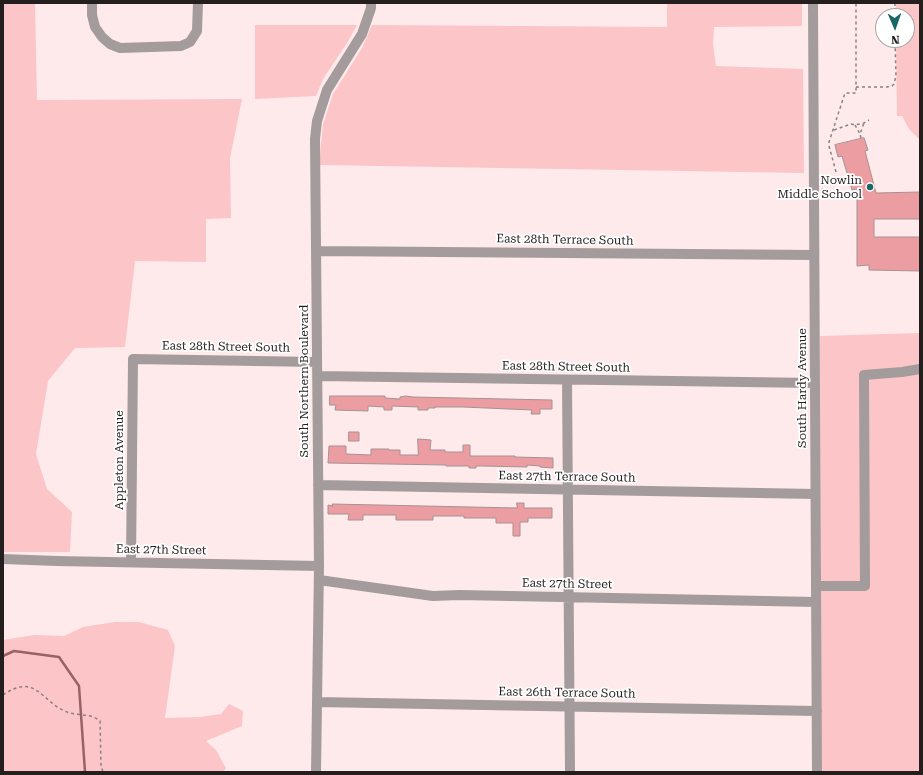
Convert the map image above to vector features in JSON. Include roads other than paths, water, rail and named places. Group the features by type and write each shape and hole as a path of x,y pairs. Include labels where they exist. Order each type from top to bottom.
{"street":[{"path":"92,3 92,16 95,27 100,35 110,44 120,48 181,46 190,42 197,30 198,3"},
{"name":"South Northern Boulevard","path":"316,772 319,566 315,139 317,121 327,90 362,34 371,8 371,3"},
{"name":"South Hardy Avenue","path":"813,3 817,772"},
{"name":"East 28th Terrace South","path":"316,251 814,255"},
{"name":"East 28th Street South","path":"133,359 318,362"},
{"name":"Appleton Avenue","path":"131,562 133,359"},
{"path":"816,586 865,586 864,375 920,369"},
{"name":"East 28th Street South","path":"318,376 815,383"},
{"path":"566,380 570,772"},
{"name":"East 27th Terrace South","path":"318,485 816,494"},
{"name":"East 27th Street","path":"3,559 319,566"},
{"name":"East 27th Street","path":"319,580 433,596 460,595 816,602"},
{"name":"East 26th Terrace South","path":"317,702 817,711"}],"waterway":[{"path":"3,656 14,651 59,657 79,686 85,772"}],"place":[{"name":"Nowlin Middle School","path":"870,187"}]}
